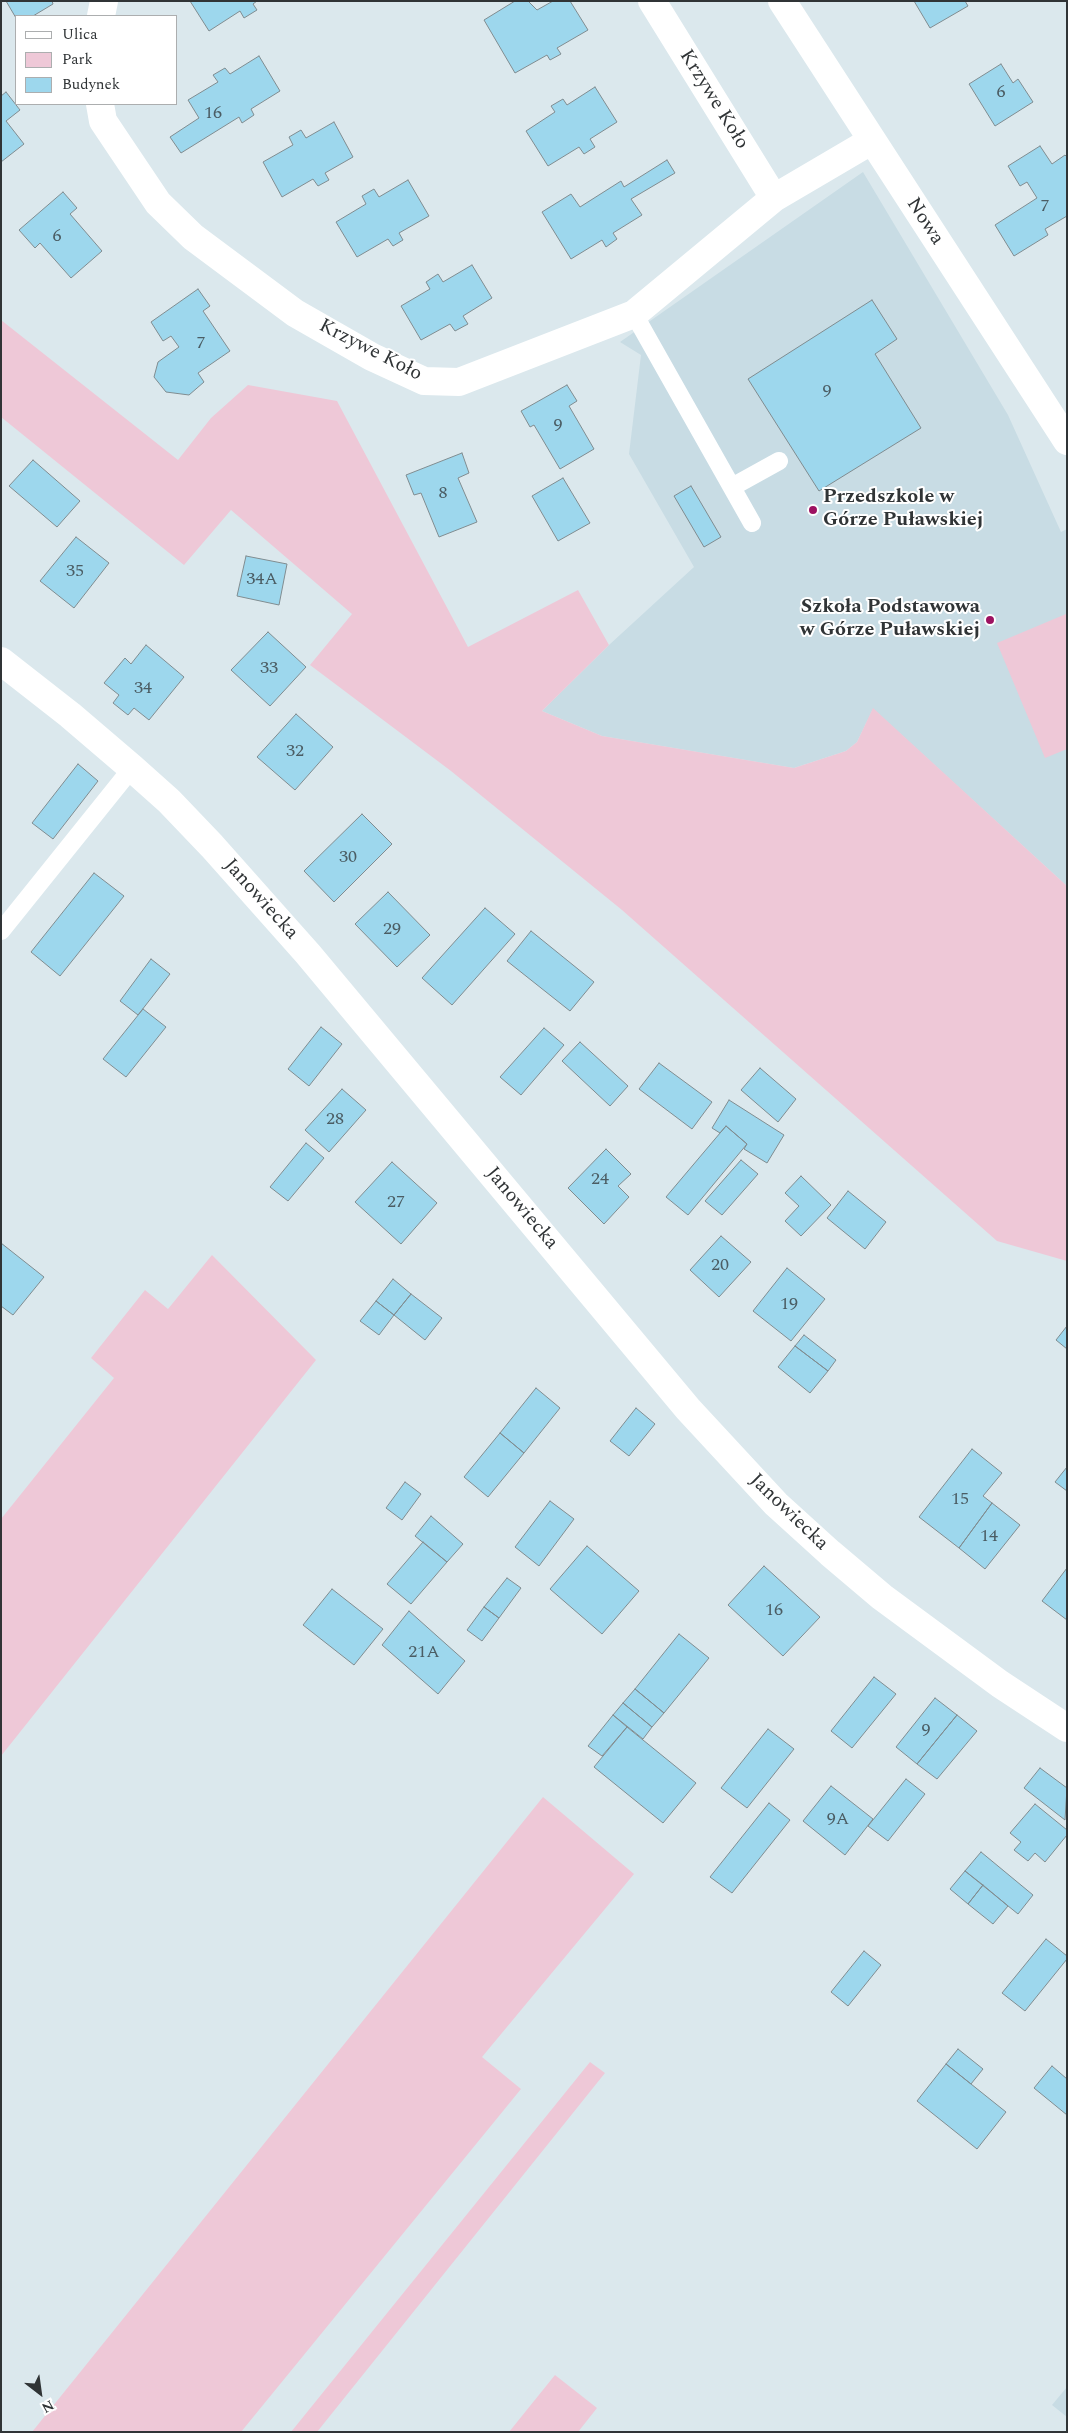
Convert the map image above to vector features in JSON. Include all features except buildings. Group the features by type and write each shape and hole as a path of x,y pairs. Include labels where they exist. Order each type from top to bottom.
{"street":[{"path":"101,15 104,1"},
{"name":"Krzywe Koło","path":"652,1 774,198"},
{"name":"Nowa","path":"782,1 1067,442"},
{"name":"Krzywe Koło","path":"100,105 103,121 158,203 193,237 295,313 372,357 424,381 459,382 634,314 774,198 871,141"},
{"name":"Janowiecka","path":"1,661 70,714 169,801 258,897 682,1402 738,1465 830,1553 882,1597 1000,1684 1067,1728"}],"lane":[{"path":"634,314 752,523"},
{"path":"732,487 779,461"},
{"path":"1,931 132,768"}],"shaded area":[{"name":"Przedszkole w Górze Puławskiej","path":"863,172 1008,415 1061,532 1067,529 1067,886 873,709 857,742 846,751 794,768 602,736 542,711 609,645 694,567 629,454 641,355 620,342"},
{"path":"1067,2387 1067,2417 1052,2405"}],"green space":[{"path":"1,320 178,460 211,418 248,385 337,401 468,647 578,590 609,645 542,711 602,736 794,768 846,751 857,742 873,708 1067,886 1067,1261 997,1241 622,910 451,771 310,665 352,614 231,510 184,565 1,417"},
{"path":"1066,614 1067,749 1045,758 997,643"},
{"path":"212,1255 316,1360 1,1756 1,1519 114,1378 91,1358 145,1290 168,1309"},
{"path":"543,1797 634,1874 482,2057 521,2089 241,2432 32,2432"},
{"path":"590,2062 605,2073 317,2432 291,2432"},
{"path":"555,2375 597,2408 578,2432 509,2432"}],"place":[{"name":"Przedszkole w Górze Puławskiej","path":"813,510"},
{"name":"Szkoła Podstawowa w Górze Puławskiej","path":"990,620"}]}
